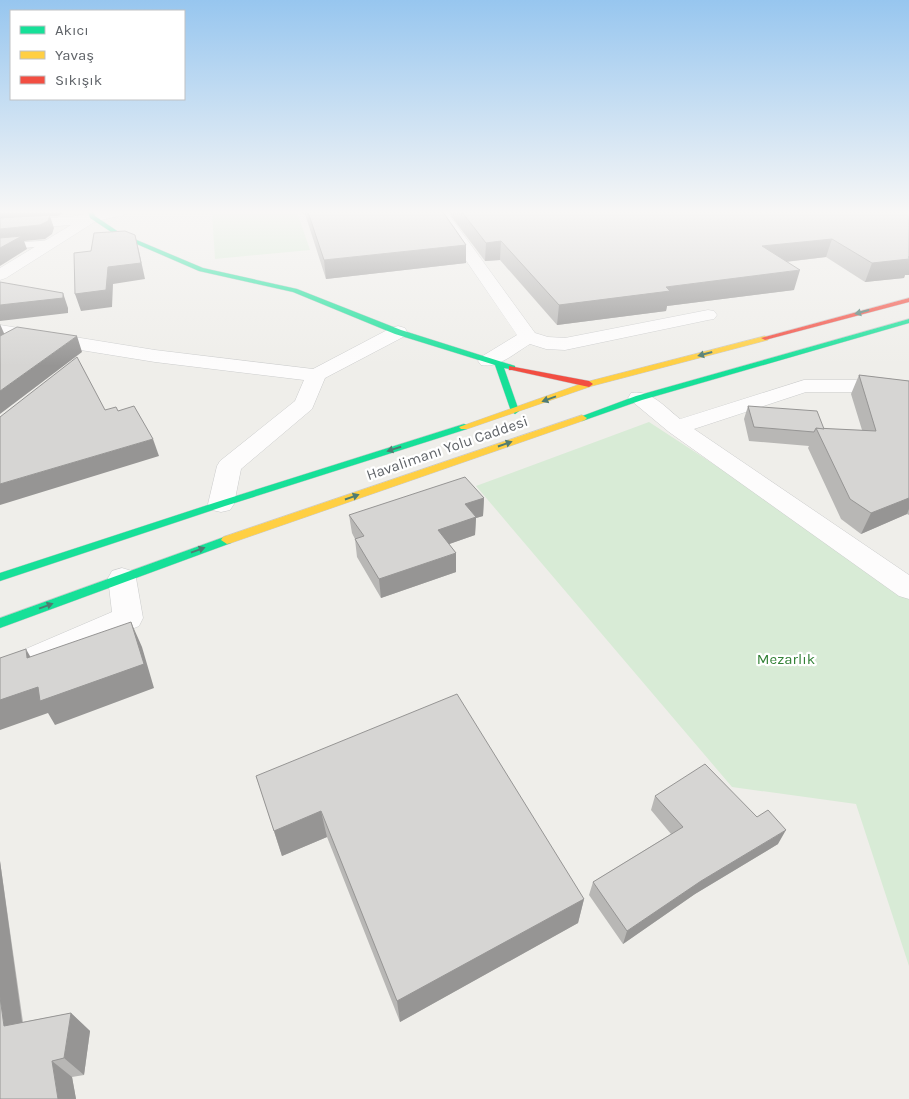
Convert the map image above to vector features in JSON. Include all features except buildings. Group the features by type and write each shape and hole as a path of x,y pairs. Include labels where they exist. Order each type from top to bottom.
{"main road":[{"path":"186,263 201,270 295,290 398,332 494,363 589,384"},
{"name":"Havalimanı Yolu Caddesi","path":"0,577 221,504 515,411 589,384 909,300"},
{"name":"Havalimanı Yolu Caddesi","path":"0,623 236,537 639,398 909,321"},
{"path":"494,363 515,411"}],"street":[{"path":"0,275 19,263"},
{"path":"476,263 528,337 546,343 565,344 708,315"},
{"path":"4,339 25,336 155,356 316,375 398,332"},
{"path":"494,363 528,337"},
{"path":"81,363 106,347"},
{"path":"221,504 229,466 304,404 316,375"},
{"path":"677,427 804,386 855,386 909,390"},
{"path":"639,398 677,427 909,589"},
{"path":"0,674 128,618 122,578"}],"green space":[{"name":"Mezarlık","path":"649,422 844,549 909,598 909,966 856,804 732,787 476,486"}],"traffic: fast":[{"path":"186,263 201,270 295,290 398,332 512,368"},
{"path":"582,418 639,398 909,321"},
{"path":"499,365 515,411"},
{"path":"0,577 464,427"},
{"path":"0,623 227,540"}],"traffic: slow":[{"path":"464,427 589,384 765,338"},
{"path":"227,540 582,418"}],"traffic: jam":[{"path":"765,338 909,300"},
{"path":"512,368 589,384"}]}
